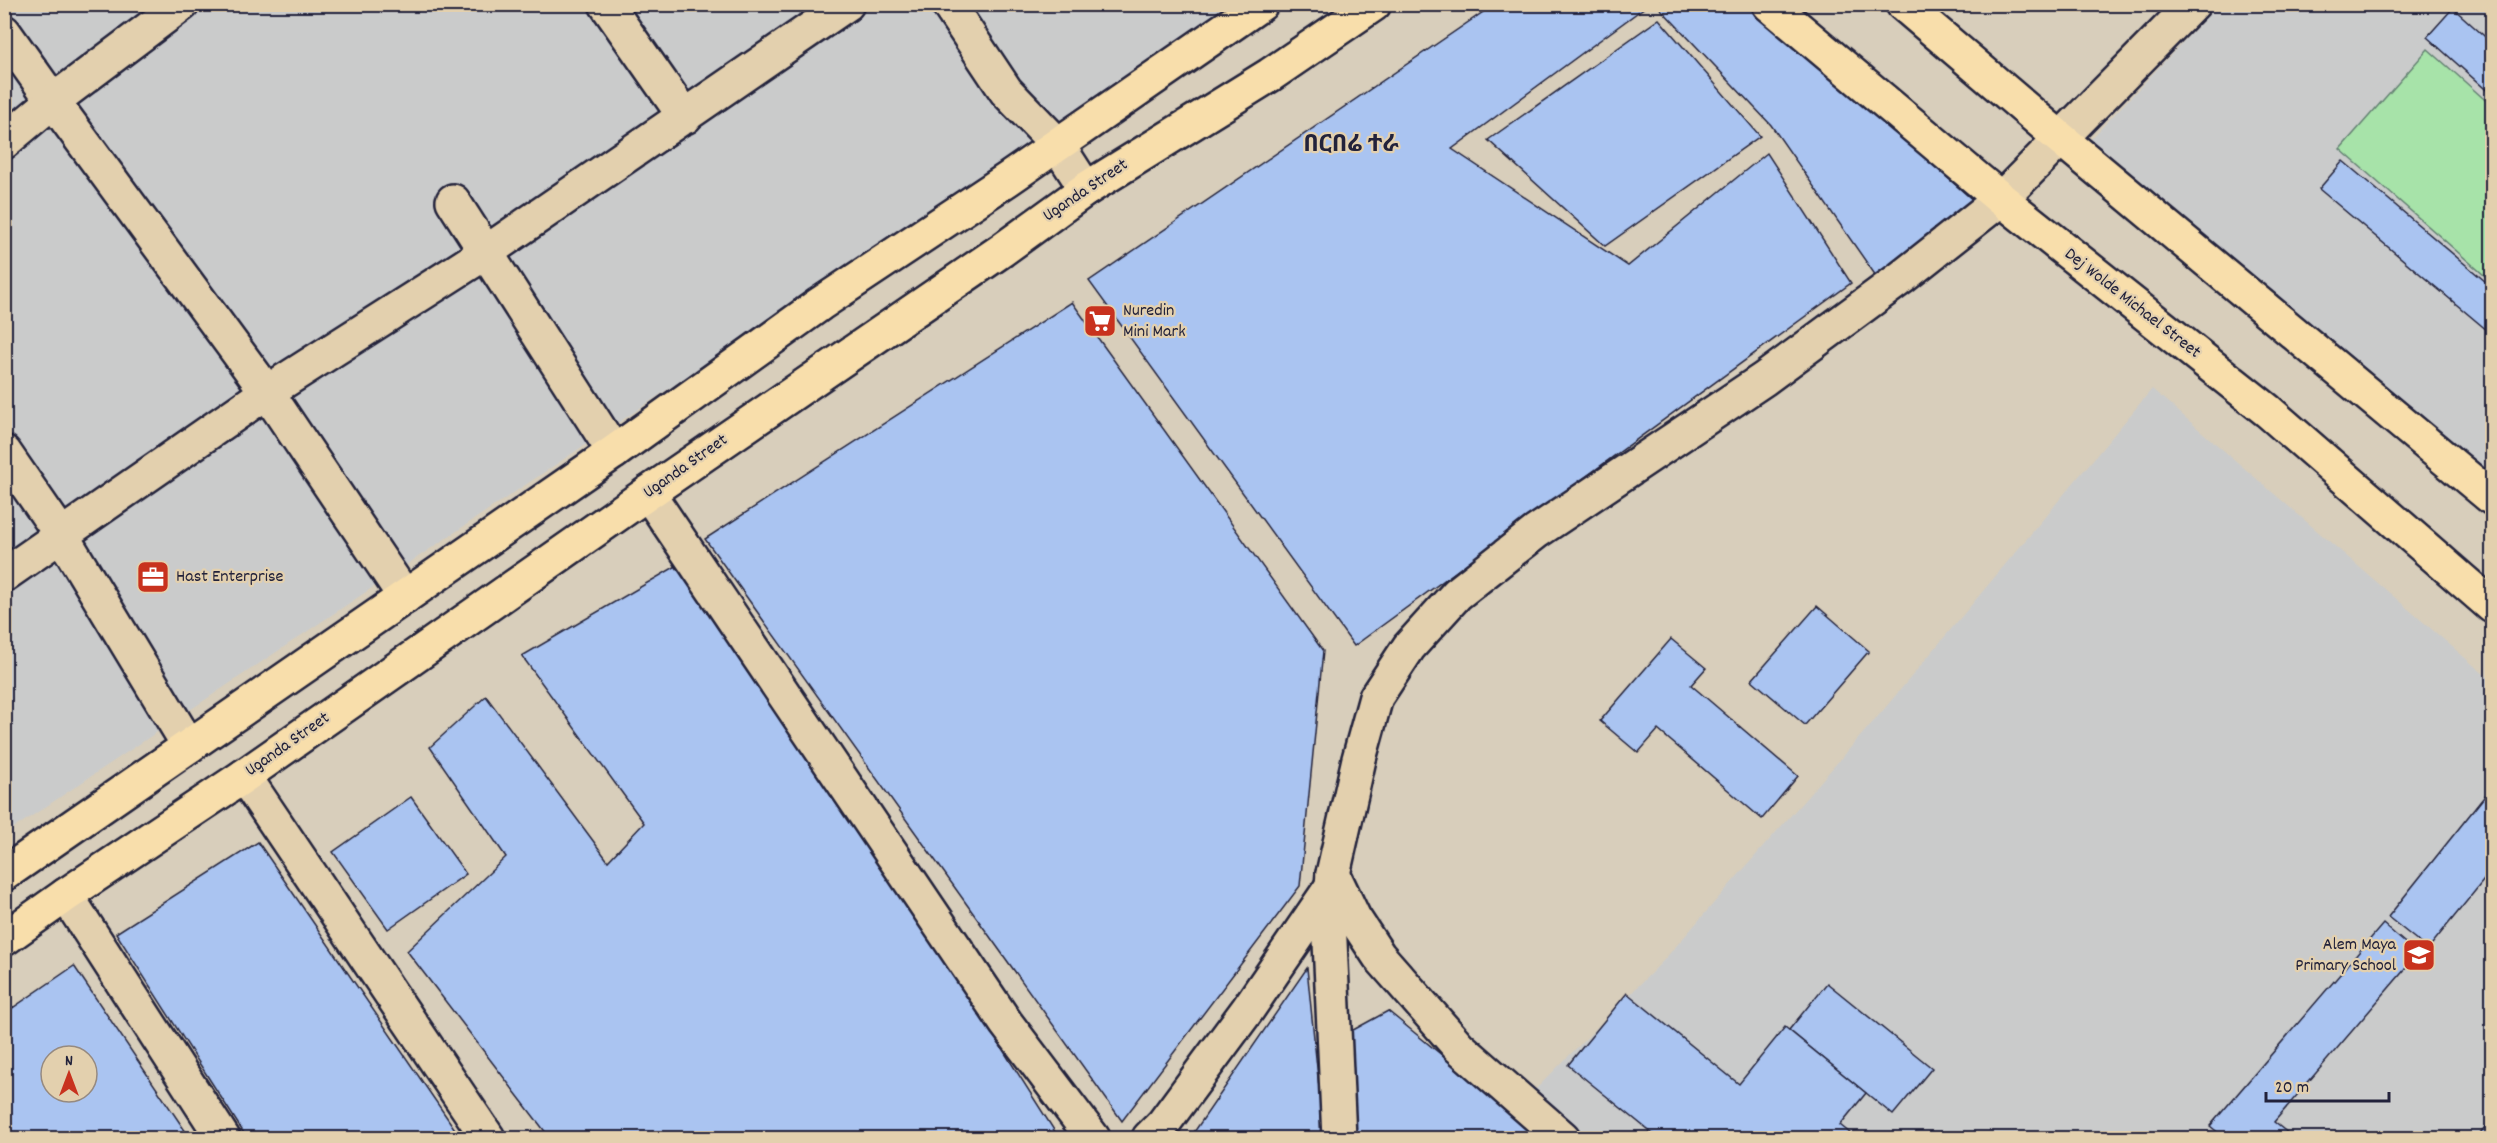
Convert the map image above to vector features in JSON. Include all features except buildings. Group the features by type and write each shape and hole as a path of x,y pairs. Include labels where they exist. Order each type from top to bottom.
{"main road":[{"path":"4,874 614,452 820,304 1261,4"},
{"name":"Uganda Street","path":"4,939 244,776 648,493 1002,250 1086,189 1270,75 1374,4"},
{"name":"Dej Wolde Michael Street","path":"1769,4 2001,199 2268,411 2493,606"},
{"path":"1904,4 2060,138 2493,498"}],"street":[{"path":"4,142 53,101 182,4"},
{"path":"606,4 685,117"},
{"path":"4,575 267,392 485,253 847,4"},
{"path":"948,4 1006,91 1056,144 1086,189"},
{"path":"1339,1138 1329,920 1331,881 1376,697 1409,647 1457,594 1536,532 1764,379 1900,278 2001,199 2193,4"},
{"path":"4,32 267,392 405,597"},
{"path":"453,201 614,452"},
{"path":"4,452 62,536 189,746"},
{"path":"648,493 1006,1023 1093,1138"},
{"path":"244,776 488,1138"},
{"path":"1149,1138 1163,1124 1248,1009 1331,881"},
{"path":"1331,881 1379,956 1459,1047 1563,1138"},
{"path":"66,895 223,1138"}],"shaded area":[{"path":"5,5 1241,5 5,834"},
{"path":"2218,5 2492,5 2492,477 2091,139"},
{"path":"2152,389 2492,681 2492,1138 2210,1138 2200,1130 2192,1138 1587,1138 1531,1094 1663,961 1880,714"}],"green space":[{"path":"2428,49 2492,106 2492,282 2340,149"}],"place":[{"name":"Nuredin Mini Mark","path":"1100,321"},
{"name":"Hast Enterprise","path":"153,577"},
{"name":"Alem Maya Primary School","path":"2419,955"}],"district":[{"name":"በርበሬ ተራ","path":"1351,146"}]}
